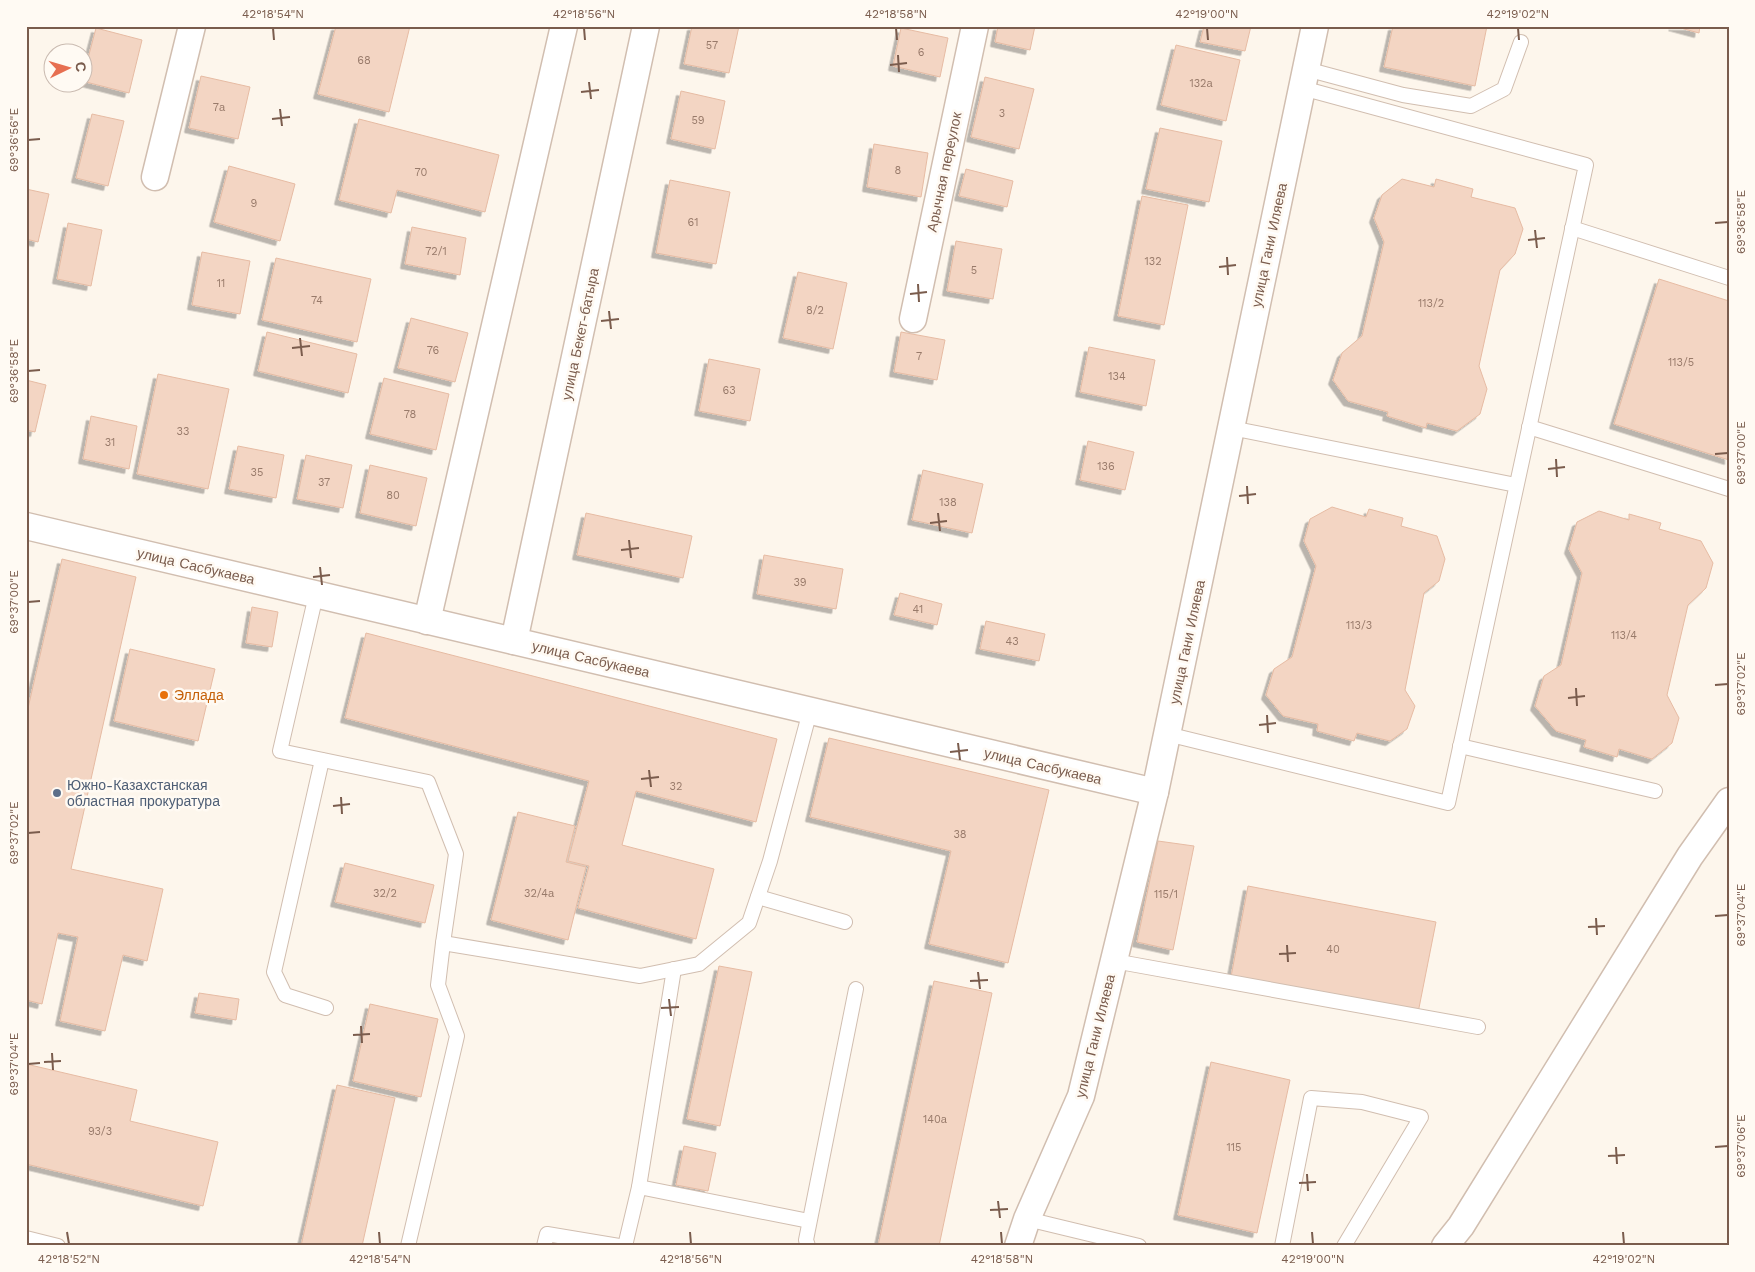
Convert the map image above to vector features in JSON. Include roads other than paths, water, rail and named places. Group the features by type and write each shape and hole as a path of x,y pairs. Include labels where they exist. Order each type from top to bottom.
{"street":[{"path":"155,177 192,26"},
{"path":"427,621 564,26"},
{"name":"улица Бекет-батыра","path":"514,641 646,26"},
{"name":"Арычная переулок","path":"913,319 975,26"},
{"name":"улица Гани Иляева","path":"1018,1246 1027,1219 1081,1096 1114,961 1155,792 1315,26"},
{"name":"улица Сасбукаева","path":"26,526 1155,792"},
{"path":"1445,1246 1461,1226 1690,856 1729,801"}],"lane":[{"path":"1304,78 1471,106 1504,89 1521,42"},
{"path":"1167,734 1448,803 1586,165 1304,78"},
{"path":"1572,228 1729,278"},
{"path":"1529,427 1729,489"},
{"path":"1231,428 1516,485"},
{"path":"316,594 280,751 428,782 456,854 438,984 457,1036 408,1246"},
{"path":"443,943 640,976 699,964 749,923 770,861 810,711"},
{"path":"1460,746 1655,791"},
{"path":"322,760 274,972 285,996 326,1008"},
{"path":"758,897 845,922"},
{"path":"1114,961 1478,1027"},
{"path":"625,1246 639,1187 674,969"},
{"path":"808,1246 806,1240 856,989"},
{"path":"1282,1246 1311,1098 1362,1102 1421,1117 1344,1246"},
{"path":"639,1187 810,1221"},
{"path":"1027,1219 1139,1246"},
{"path":"544,1246 547,1234 619,1246"},
{"path":"26,1238 58,1246"}],"place":[{"name":"Эллада","path":"164,695"},
{"name":"Южно-Казахстанская областная прокуратура","path":"57,793"}]}
